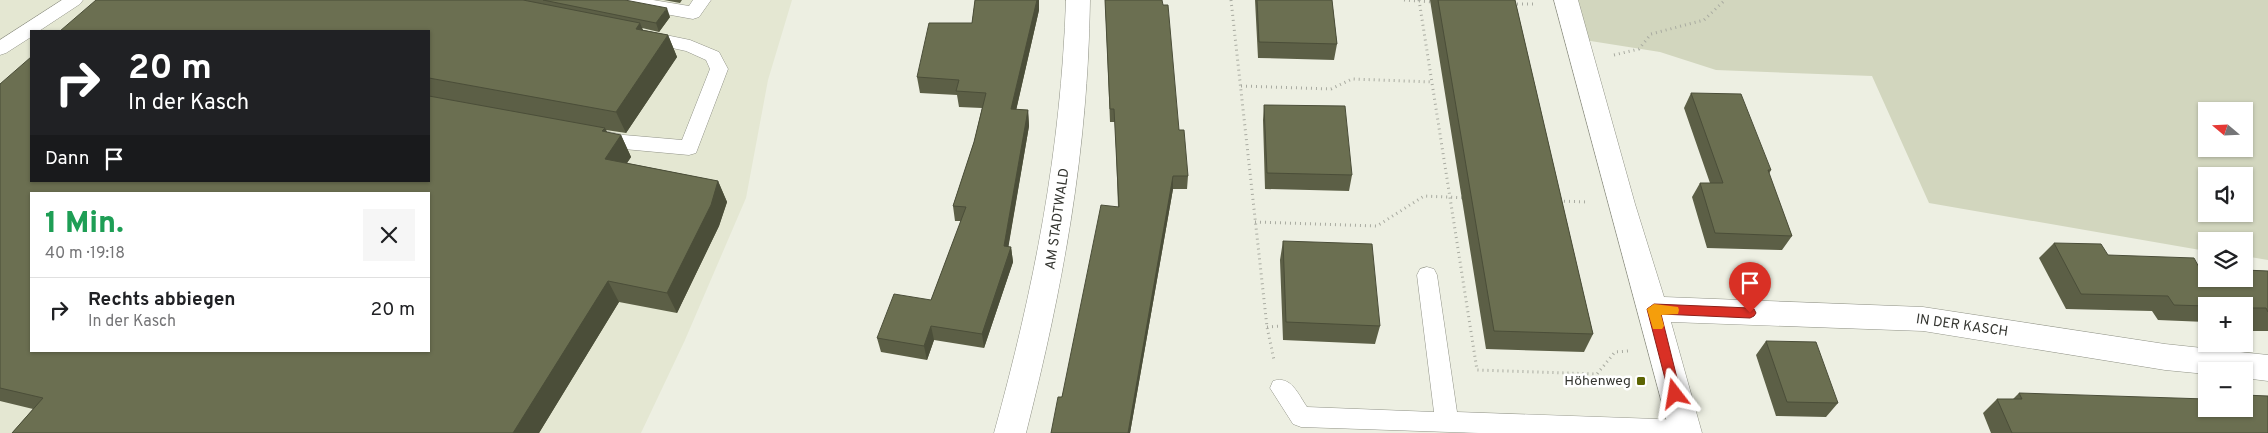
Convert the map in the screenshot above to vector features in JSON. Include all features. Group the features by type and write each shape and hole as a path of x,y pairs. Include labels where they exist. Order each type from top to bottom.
{"street":[{"name":"AM STADTWALD","path":"1010,433 1050,270 1072,118 1078,60 1078,0"},
{"path":"1566,2 1583,57 1621,204 1654,309 1686,432"},
{"name":"IN DER KASCH","path":"1654,309 1923,318 2165,358 2268,368"}],"lane":[{"path":"0,49 74,0"},
{"path":"621,0 693,13 702,0"},
{"path":"585,135 624,142 689,148 719,69 713,56 690,46 631,34"},
{"path":"1427,275 1447,422"},
{"path":"1281,388 1301,417 1686,432"}],"path":[{"path":"1231,0 1266,327 1281,388"},
{"path":"1404,0 1437,2"},
{"path":"1583,57 1620,55 1639,49 1651,34 1704,20 1725,0"},
{"path":"1419,1 1477,370 1597,374 1617,350 1664,352"},
{"path":"1510,4 1566,2"},
{"path":"1241,86 1331,89 1352,79 1433,82"},
{"path":"1255,222 1376,226 1424,196 1470,198"},
{"path":"1555,201 1621,204"},
{"path":"1266,327 1282,326"}],"shaded area":[{"path":"0,0 792,0 768,80 746,198 685,340 641,433 0,433"},
{"path":"1566,0 2268,0 2268,260 2253,258 2253,232 2198,232 2198,250 1929,203 1872,76 1716,70 1660,52 1578,39"}],"building":[{"path":"96,0 523,0 640,23 636,29 668,35 616,112 430,78 430,30 61,30"},
{"path":"543,0 625,0 667,8 656,23"},
{"path":"975,0 1037,0 1011,109 1028,110 1004,246 1011,247 982,334 931,326 924,346 877,338 894,294 931,300 966,207 953,206 974,142 986,93 956,91 959,80 917,77 929,23 972,23"},
{"path":"1105,0 1162,0 1163,5 1168,5 1179,130 1184,130 1188,176 1173,176 1128,433 1051,433 1058,397 1062,397 1101,205 1119,207 1114,109 1110,109"},
{"path":"1257,0 1332,0 1337,44 1259,42"},
{"path":"1438,0 1515,0 1593,334 1494,331"},
{"path":"30,58 30,182 430,182 430,96 605,128 602,131 621,135 605,159 718,181 711,205 667,293 608,281 513,433 12,433 43,398 0,388 0,84"},
{"path":"1691,93 1741,94 1771,170 1768,170 1792,236 1715,233 1700,183 1723,183"},
{"path":"1264,105 1345,106 1352,175 1267,173"},
{"path":"1283,241 1372,244 1380,326 1286,322"},
{"path":"2054,243 2101,244 2108,255 2194,258 2198,265 2198,287 2253,287 2253,270 2268,271 2268,312 2266,308 2253,308 2253,297 2198,297 2198,306 2174,305 2168,296 2081,294"},
{"path":"1766,341 1816,342 1838,403 1787,402"},
{"path":"2019,393 2198,399 2198,417 2253,417 2253,395 2268,396 2268,433 2012,433 1997,399 2022,399"}],"slow traffic":[{"path":"1658,326 1654,309 1673,310"}],"place":[{"name":"Höhenweg","path":"1641,381"}],"route":[{"path":"1675,394 1654,309 1750,313"}]}
